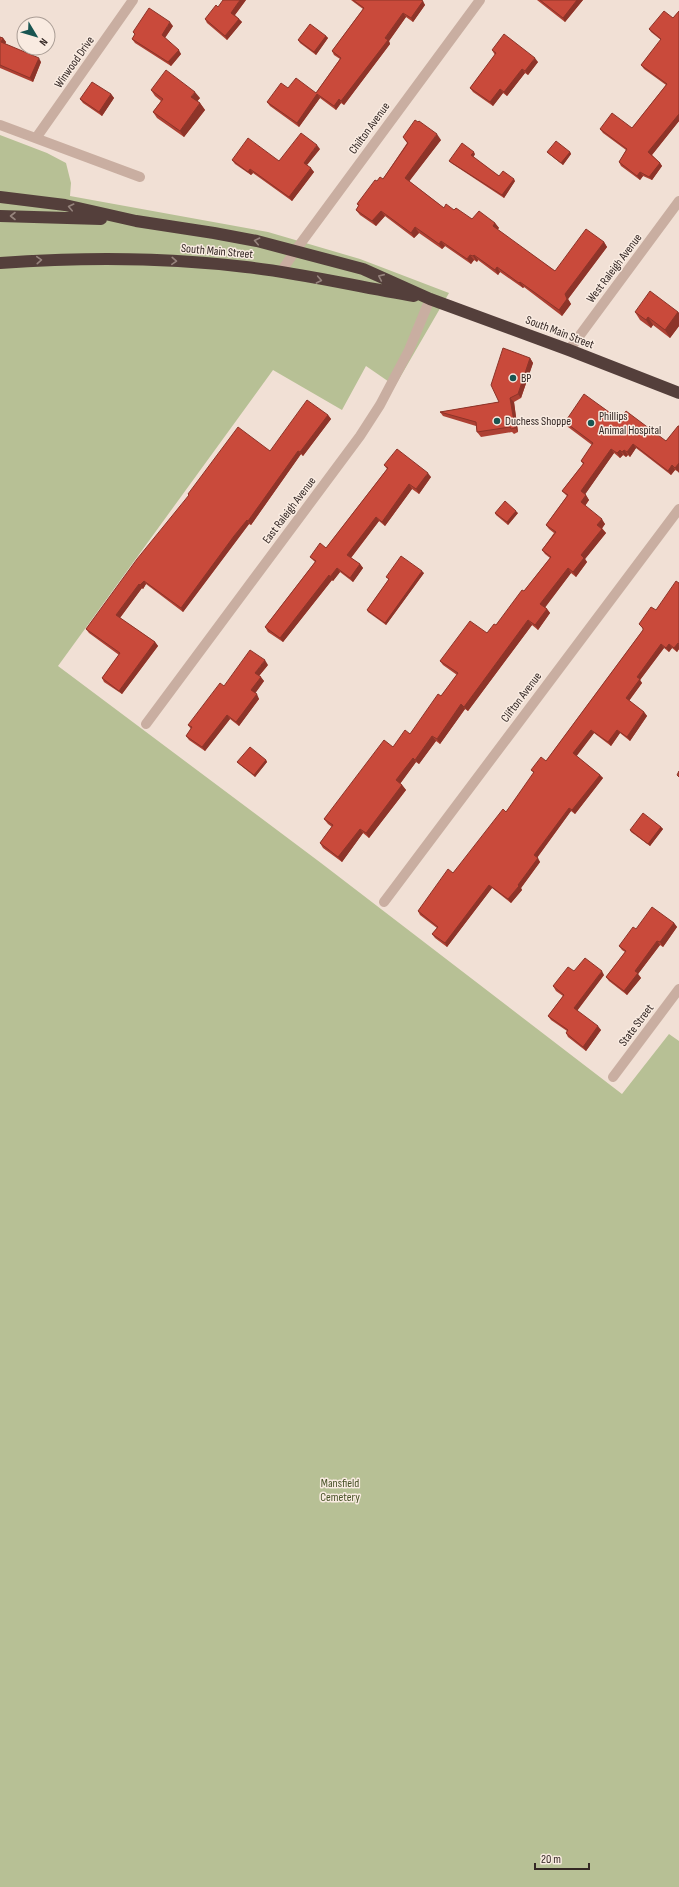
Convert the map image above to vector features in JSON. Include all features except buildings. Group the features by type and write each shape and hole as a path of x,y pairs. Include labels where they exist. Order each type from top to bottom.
{"highway":[{"path":"0,197 65,205 136,221"},
{"path":"0,216 136,221"},
{"name":"South Main Street","path":"136,221 214,233 295,251 363,269 430,299 569,350 679,393"},
{"name":"South Main Street","path":"0,263 88,258 135,258 207,262 281,272 430,299"}],"street":[{"name":"Winwood Drive","path":"36,138 133,0"},
{"name":"Chilton Avenue","path":"281,272 480,0"},
{"path":"0,124 140,177"},
{"name":"West Raleigh Avenue","path":"569,350 679,201"},
{"name":"East Raleigh Avenue","path":"146,724 360,436 380,405 409,350 430,299"},
{"name":"Clifton Avenue","path":"384,902 679,509"},
{"name":"State Street","path":"613,1077 679,989"}],"green space":[{"name":"Mansfield Cemetery","path":"0,135 47,153 66,163 71,183 70,196 268,232 360,259 449,293 395,386 366,366 342,410 273,370 58,666 321,863 622,1094 669,1034 679,1041 679,1887 0,1887"}],"place":[{"name":"BP","path":"513,378"},
{"name":"Duchess Shoppe","path":"497,421"},
{"name":"Phillips Animal Hospital","path":"591,423"}]}
